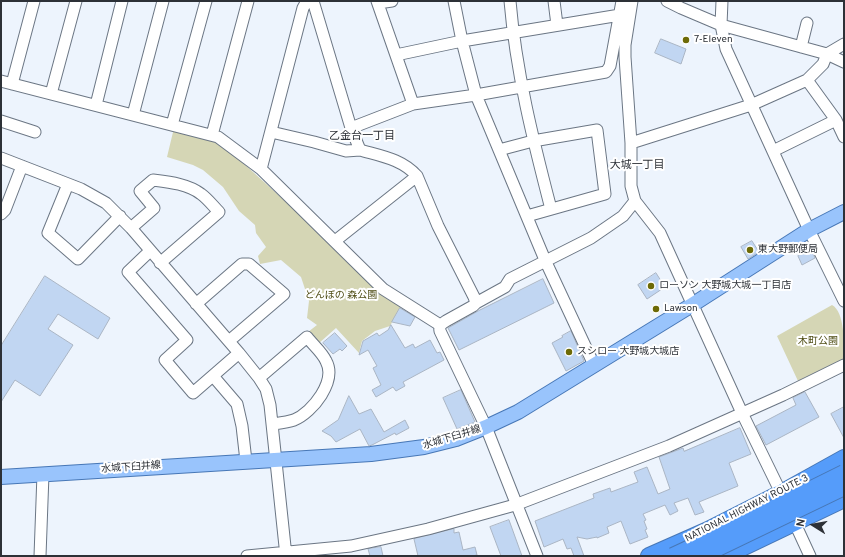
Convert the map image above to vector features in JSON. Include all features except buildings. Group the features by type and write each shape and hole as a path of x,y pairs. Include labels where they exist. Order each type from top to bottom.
{"highway":[{"name":"NATIONAL HIGHWAY ROUTE 3","path":"649,556 708,530 781,493 844,458"},
{"path":"673,556 844,473"},
{"path":"701,556 844,487"},
{"path":"725,556 844,499"}],"main road":[{"name":"水城下臼井線","path":"1,477 371,454 424,447 456,438 486,427 518,412 692,305 809,230 844,212"}],"street":[{"path":"12,84 34,1"},
{"path":"51,94 76,1"},
{"path":"96,105 122,1"},
{"path":"133,115 163,1"},
{"path":"172,125 206,1"},
{"path":"212,135 248,1"},
{"path":"261,169 307,1"},
{"path":"313,1 351,128 360,150"},
{"path":"392,1 377,2 413,104"},
{"path":"454,1 462,41 476,95 545,260 594,364"},
{"path":"510,1 513,32 522,87 533,141 551,209"},
{"path":"554,1 557,25"},
{"path":"351,128 413,104 476,95 606,72 610,66 622,1"},
{"path":"632,1 625,51 631,143 631,186 635,201 660,233 742,414 810,556"},
{"path":"667,1 721,25 801,46 827,54 844,62"},
{"path":"722,1 721,25 726,49 809,230 844,301"},
{"path":"396,55 462,41 620,15"},
{"path":"801,46 807,23"},
{"path":"631,143 751,105 807,80 822,64 827,54 844,44"},
{"path":"807,80 836,120 844,137"},
{"path":"1,81 218,137 261,169 383,289 440,325"},
{"path":"773,151 836,120"},
{"path":"1,121 34,132"},
{"path":"499,150 533,141 597,130 605,194 527,216"},
{"path":"271,132 346,151 360,150 398,161 411,170 417,176 438,226 476,303"},
{"path":"1,158 92,194 106,203 131,228 259,378 266,390 273,424 285,554"},
{"path":"1,214 5,210 22,166"},
{"path":"335,241 417,176"},
{"path":"131,228 154,208 140,191 153,180 178,184 195,190 206,198 219,212 160,263"},
{"path":"68,184 48,233 78,260 120,216"},
{"path":"440,325 505,287 510,279 591,238 623,216 635,201"},
{"path":"150,251 128,272 187,340 165,360 193,393 239,353"},
{"path":"196,304 242,264 249,264 284,294 229,341"},
{"path":"440,325 440,331 486,427 537,556"},
{"path":"259,378 306,337 326,360 330,372 326,389 312,406 295,419 273,424"},
{"path":"247,556 285,554 352,546 428,529 516,505 669,446 742,414 844,365"},
{"path":"213,376 237,404 242,426 246,461"},
{"path":"40,556 43,474"}],"green space":[{"name":"どんぽの 森公園","path":"174,128 221,143 401,306 390,326 375,331 362,341 359,353 336,328 318,344 308,332 317,325 307,318 309,301 301,277 281,260 260,264 258,256 266,247 256,233 255,225 239,211 223,187 203,170 193,165 167,157"},
{"name":"木町公園","path":"832,305 836,309 842,321 844,359 798,381 777,336"}],"place":[{"name":"7-Eleven","path":"686,40"},
{"name":"東大野郵便局","path":"750,250"},
{"name":"ローソン 大野城大城一丁目店","path":"651,286"},
{"name":"Lawson","path":"656,309"},
{"name":"スシロー 大野城大城店","path":"569,352"}],"district":[{"name":"乙金台一丁目","path":"362,137"},
{"name":"大城一丁目","path":"637,166"}]}
